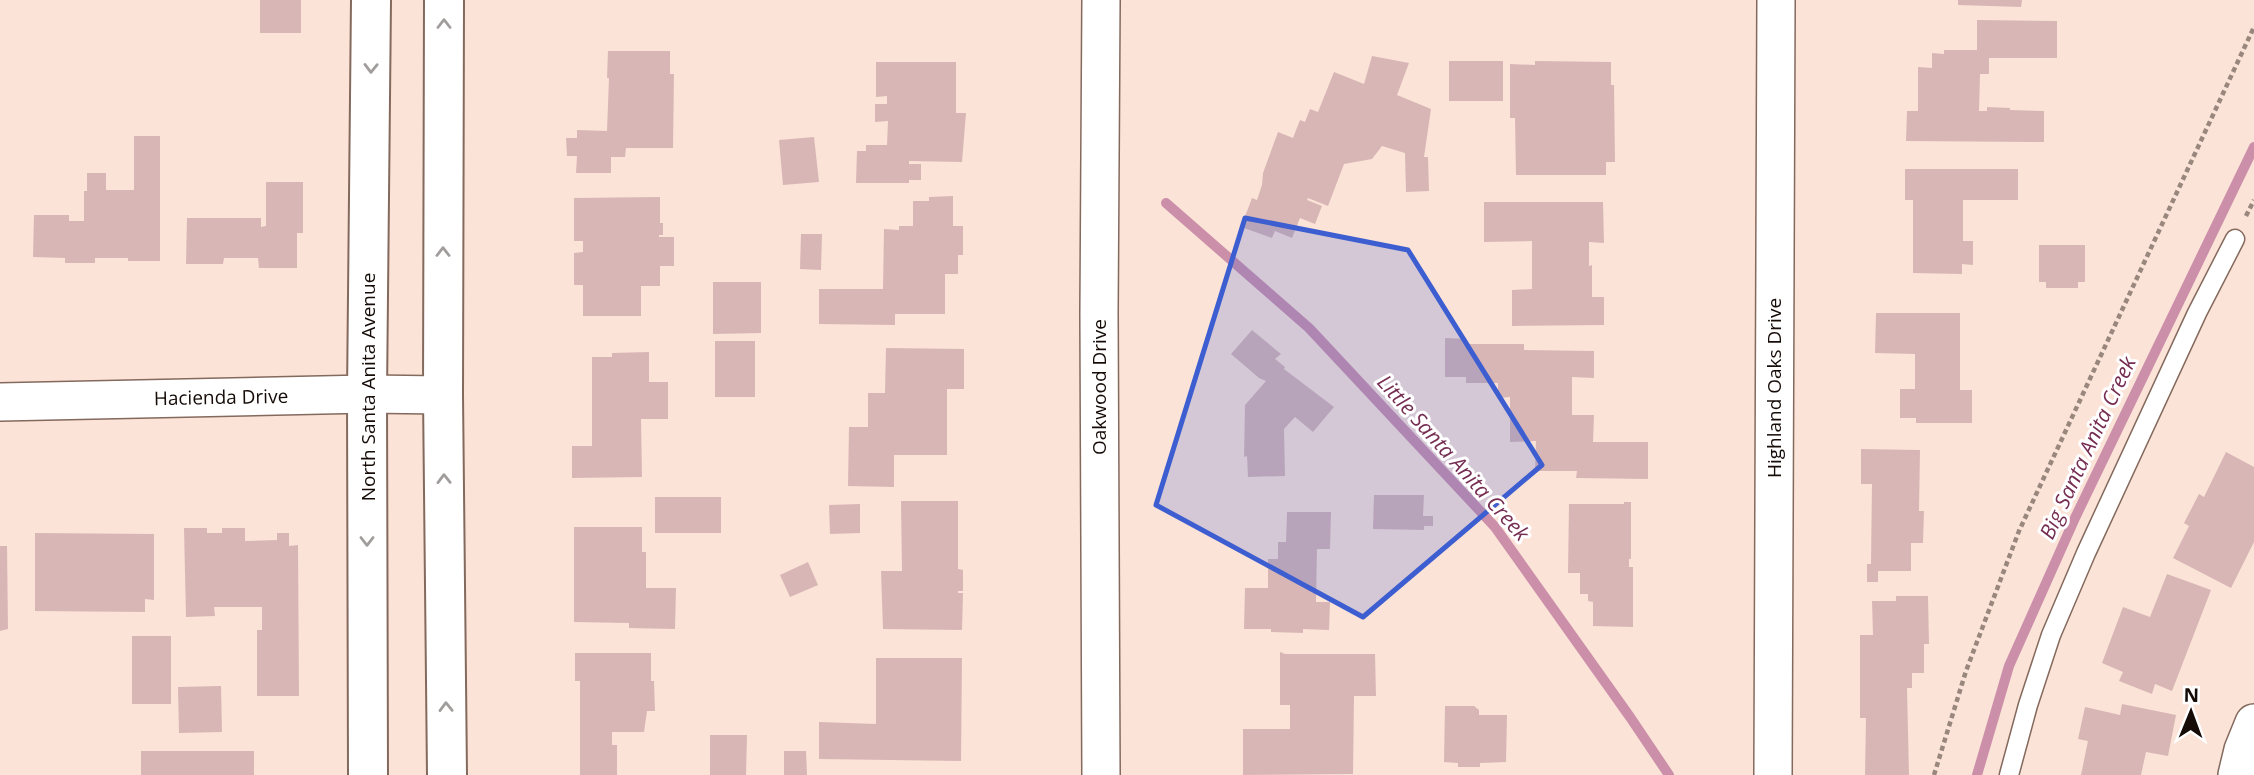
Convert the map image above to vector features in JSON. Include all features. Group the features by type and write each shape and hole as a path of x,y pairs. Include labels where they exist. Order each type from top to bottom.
{"street":[{"name":"North Santa Anita Avenue","path":"368,775 367,394 371,0"},
{"path":"444,0 443,395 447,775"},
{"name":"Oakwood Drive","path":"1101,0 1101,775"},
{"name":"Highland Oaks Drive","path":"1773,775 1776,0"},
{"name":"Hacienda Drive","path":"0,402 367,394 443,395"},
{"path":"2237,775 2254,723"}],"lane":[{"path":"2009,775 2051,635 2197,313 2235,239"}],"path":[{"path":"1934,775 1966,671 2019,530 2254,27"}],"highlighted area":[{"path":"1245,218 1408,250 1542,465 1363,617 1156,505"}],"building":[{"path":"260,0 301,0 301,33 260,33"},
{"path":"1958,0 2022,0 2021,7 1958,5"},
{"path":"1977,20 2057,21 2057,58 1989,58 1989,74 1980,74 1979,111 1987,111 1987,107 2044,111 2044,142 1906,141 1907,111 1918,111 1918,67 1932,68 1932,53 1944,54 1944,50 1977,50"},
{"path":"608,51 670,51 670,74 674,74 673,148 626,148 625,157 611,157 611,173 576,173 577,156 567,156 566,138 577,138 577,130 607,131"},
{"path":"1372,56 1409,63 1397,95 1431,109 1424,157 1428,157 1429,191 1406,192 1405,153 1382,146 1372,159 1344,164 1328,206 1308,198 1307,200 1322,206 1315,224 1300,218 1292,238 1275,231 1272,238 1241,227 1252,198 1257,200 1263,173 1278,132 1293,138 1300,120 1305,122 1310,109 1318,112 1334,72 1364,84"},
{"path":"1449,61 1503,61 1503,101 1449,101"},
{"path":"1535,61 1611,62 1615,162 1606,162 1606,175 1516,175 1515,118 1510,118 1510,64 1535,65"},
{"path":"876,62 956,62 956,113 966,113 962,162 909,161 909,164 921,164 921,180 909,180 909,183 856,183 857,151 866,151 866,145 887,145 888,121 875,122 875,104 887,104 887,96 876,97"},
{"path":"134,136 160,136 160,261 95,258 95,263 65,263 65,258 33,257 34,215 69,215 69,221 84,221 87,173 106,173 106,190 134,190"},
{"path":"814,137 819,182 783,185 779,140"},
{"path":"1905,169 2018,169 2018,200 1963,200 1963,241 1973,241 1973,265 1962,264 1962,274 1913,273 1913,200 1905,200"},
{"path":"266,182 303,182 303,233 297,233 297,268 259,268 258,258 224,258 223,264 186,264 187,218 261,218 261,227 266,226"},
{"path":"953,196 953,226 963,226 963,255 958,255 958,274 945,274 945,314 895,314 895,325 819,324 819,289 883,289 884,229 899,230 899,226 913,226 913,201"},
{"path":"660,197 663,235 659,237 674,237 674,266 660,266 660,286 641,286 641,316 583,316 583,285 574,285 574,253 583,252 583,241 574,241 574,198"},
{"path":"1484,202 1603,202 1604,243 1589,242 1589,266 1592,265 1592,297 1604,297 1604,325 1512,326 1512,290 1532,289 1532,241 1484,242"},
{"path":"801,234 822,234 821,270 800,269"},
{"path":"2039,245 2085,245 2085,282 2078,282 2078,288 2046,288 2046,282 2039,282"},
{"path":"713,282 761,282 761,333 713,334"},
{"path":"1876,313 1960,313 1960,390 1972,390 1972,423 1916,423 1916,418 1900,418 1900,389 1915,389 1915,354 1875,353"},
{"path":"1252,330 1281,354 1275,359 1284,369 1334,407 1313,432 1295,417 1284,429 1285,476 1248,477 1247,456 1244,457 1245,405 1266,381 1231,354"},
{"path":"1445,338 1467,339 1467,344 1524,344 1524,350 1594,351 1594,378 1572,377 1572,415 1594,415 1593,442 1648,442 1648,479 1576,478 1577,471 1535,471 1536,441 1510,442 1510,397 1498,398 1498,383 1466,383 1466,377 1445,377"},
{"path":"715,341 755,341 755,397 715,397"},
{"path":"886,348 964,349 964,389 947,389 947,455 894,455 894,487 848,486 849,427 868,427 868,393 885,393"},
{"path":"649,352 649,382 668,382 668,419 641,419 642,477 572,478 572,446 592,446 592,357 612,357 612,353"},
{"path":"1861,449 1920,450 1919,511 1924,511 1923,543 1911,543 1911,571 1878,571 1878,582 1867,582 1867,564 1871,564 1872,484 1861,484"},
{"path":"2226,452 2254,467 2254,542 2231,588 2173,558 2189,526 2184,523 2199,494 2204,497"},
{"path":"1374,495 1424,495 1423,516 1433,516 1433,526 1424,526 1424,530 1373,529"},
{"path":"655,497 721,497 721,533 655,533"},
{"path":"901,501 958,501 958,569 963,570 963,591 958,591 963,593 962,630 883,629 881,571 902,571"},
{"path":"1631,502 1629,567 1633,567 1633,627 1593,626 1593,602 1588,601 1588,594 1580,594 1580,573 1568,573 1569,504"},
{"path":"860,504 860,533 830,534 829,505"},
{"path":"1287,512 1331,512 1330,549 1317,549 1316,602 1330,602 1329,630 1303,629 1303,633 1244,629 1245,588 1268,588 1268,559 1278,559 1278,542 1286,542"},
{"path":"574,527 642,527 642,552 646,552 646,588 676,588 675,629 629,628 629,623 574,622"},
{"path":"184,528 207,528 207,533 222,533 222,528 245,528 245,541 277,540 277,533 289,533 289,546 298,545 299,696 257,696 257,630 262,630 262,607 214,607 215,616 186,617"},
{"path":"35,533 154,534 154,600 145,599 145,612 35,611"},
{"path":"0,546 7,546 8,629 0,631"},
{"path":"808,562 818,585 790,597 780,575"},
{"path":"2167,574 2211,590 2172,691 2155,684 2152,694 2119,681 2123,672 2102,663 2123,607 2150,617"},
{"path":"1896,596 1928,596 1929,644 1924,644 1924,673 1912,673 1912,688 1907,688 1909,775 1865,775 1866,718 1860,718 1860,635 1873,635 1872,601 1896,601"},
{"path":"132,636 171,636 171,704 132,704"},
{"path":"1280,652 1375,654 1376,696 1354,696 1353,774 1243,775 1243,729 1290,729 1290,705 1280,705"},
{"path":"575,653 651,653 655,711 647,711 644,732 612,732 612,745 617,745 617,775 580,775 580,681 575,681"},
{"path":"876,658 962,658 961,761 819,759 819,722 876,724"},
{"path":"221,686 222,732 179,733 178,687"},
{"path":"2122,704 2176,715 2168,756 2146,752 2141,775 2081,775 2088,741 2078,739 2085,707 2120,715"},
{"path":"1445,706 1474,706 1479,710 1479,715 1507,715 1506,762 1480,763 1480,767 1458,767 1458,763 1444,762"},
{"path":"710,735 747,735 746,775 710,775"},
{"path":"141,751 254,751 254,775 141,775"},
{"path":"784,751 806,751 807,775 784,775"}],"waterway":[{"name":"Big Santa Anita Creek","path":"1977,775 2009,666 2075,518 2254,147"},
{"name":"Little Santa Anita Creek","path":"1166,203 1309,328 1495,527 1669,775"}]}
